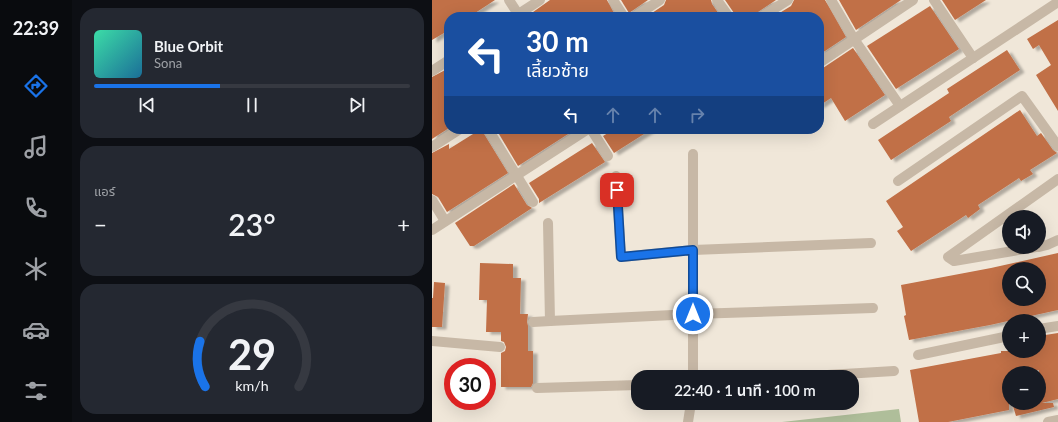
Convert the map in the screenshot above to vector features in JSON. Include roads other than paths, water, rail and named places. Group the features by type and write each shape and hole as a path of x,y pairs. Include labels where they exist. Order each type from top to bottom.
{"street":[{"path":"509,0 516,12"},
{"path":"524,12 540,0"},
{"path":"613,0 621,12"},
{"path":"642,12 660,0"},
{"path":"717,0 725,12"},
{"path":"769,12 788,0"},
{"path":"831,0 854,39 900,106"},
{"path":"824,60 913,0"},
{"path":"934,0 973,58"},
{"path":"873,124 1058,2"},
{"path":"432,71 444,64"},
{"path":"898,181 1022,96 1058,146"},
{"path":"432,147 452,134"},
{"path":"491,134 533,202"},
{"path":"432,230 581,134"},
{"path":"593,134 608,156"},
{"path":"693,154 693,370"},
{"path":"616,176 621,257 693,250 871,243"},
{"path":"1014,210 1058,179"},
{"path":"432,200 445,221"},
{"path":"1002,219 948,257 954,261 1002,253"},
{"path":"548,223 550,321"},
{"path":"1046,245 1058,240"},
{"path":"533,322 693,314 873,308"},
{"path":"1046,329 1058,326"},
{"path":"918,355 1002,337"},
{"path":"432,341 500,347"},
{"path":"859,374 894,372"},
{"path":"537,388 631,385"},
{"path":"688,422 690,410"},
{"path":"1048,422 1058,420"}]}
